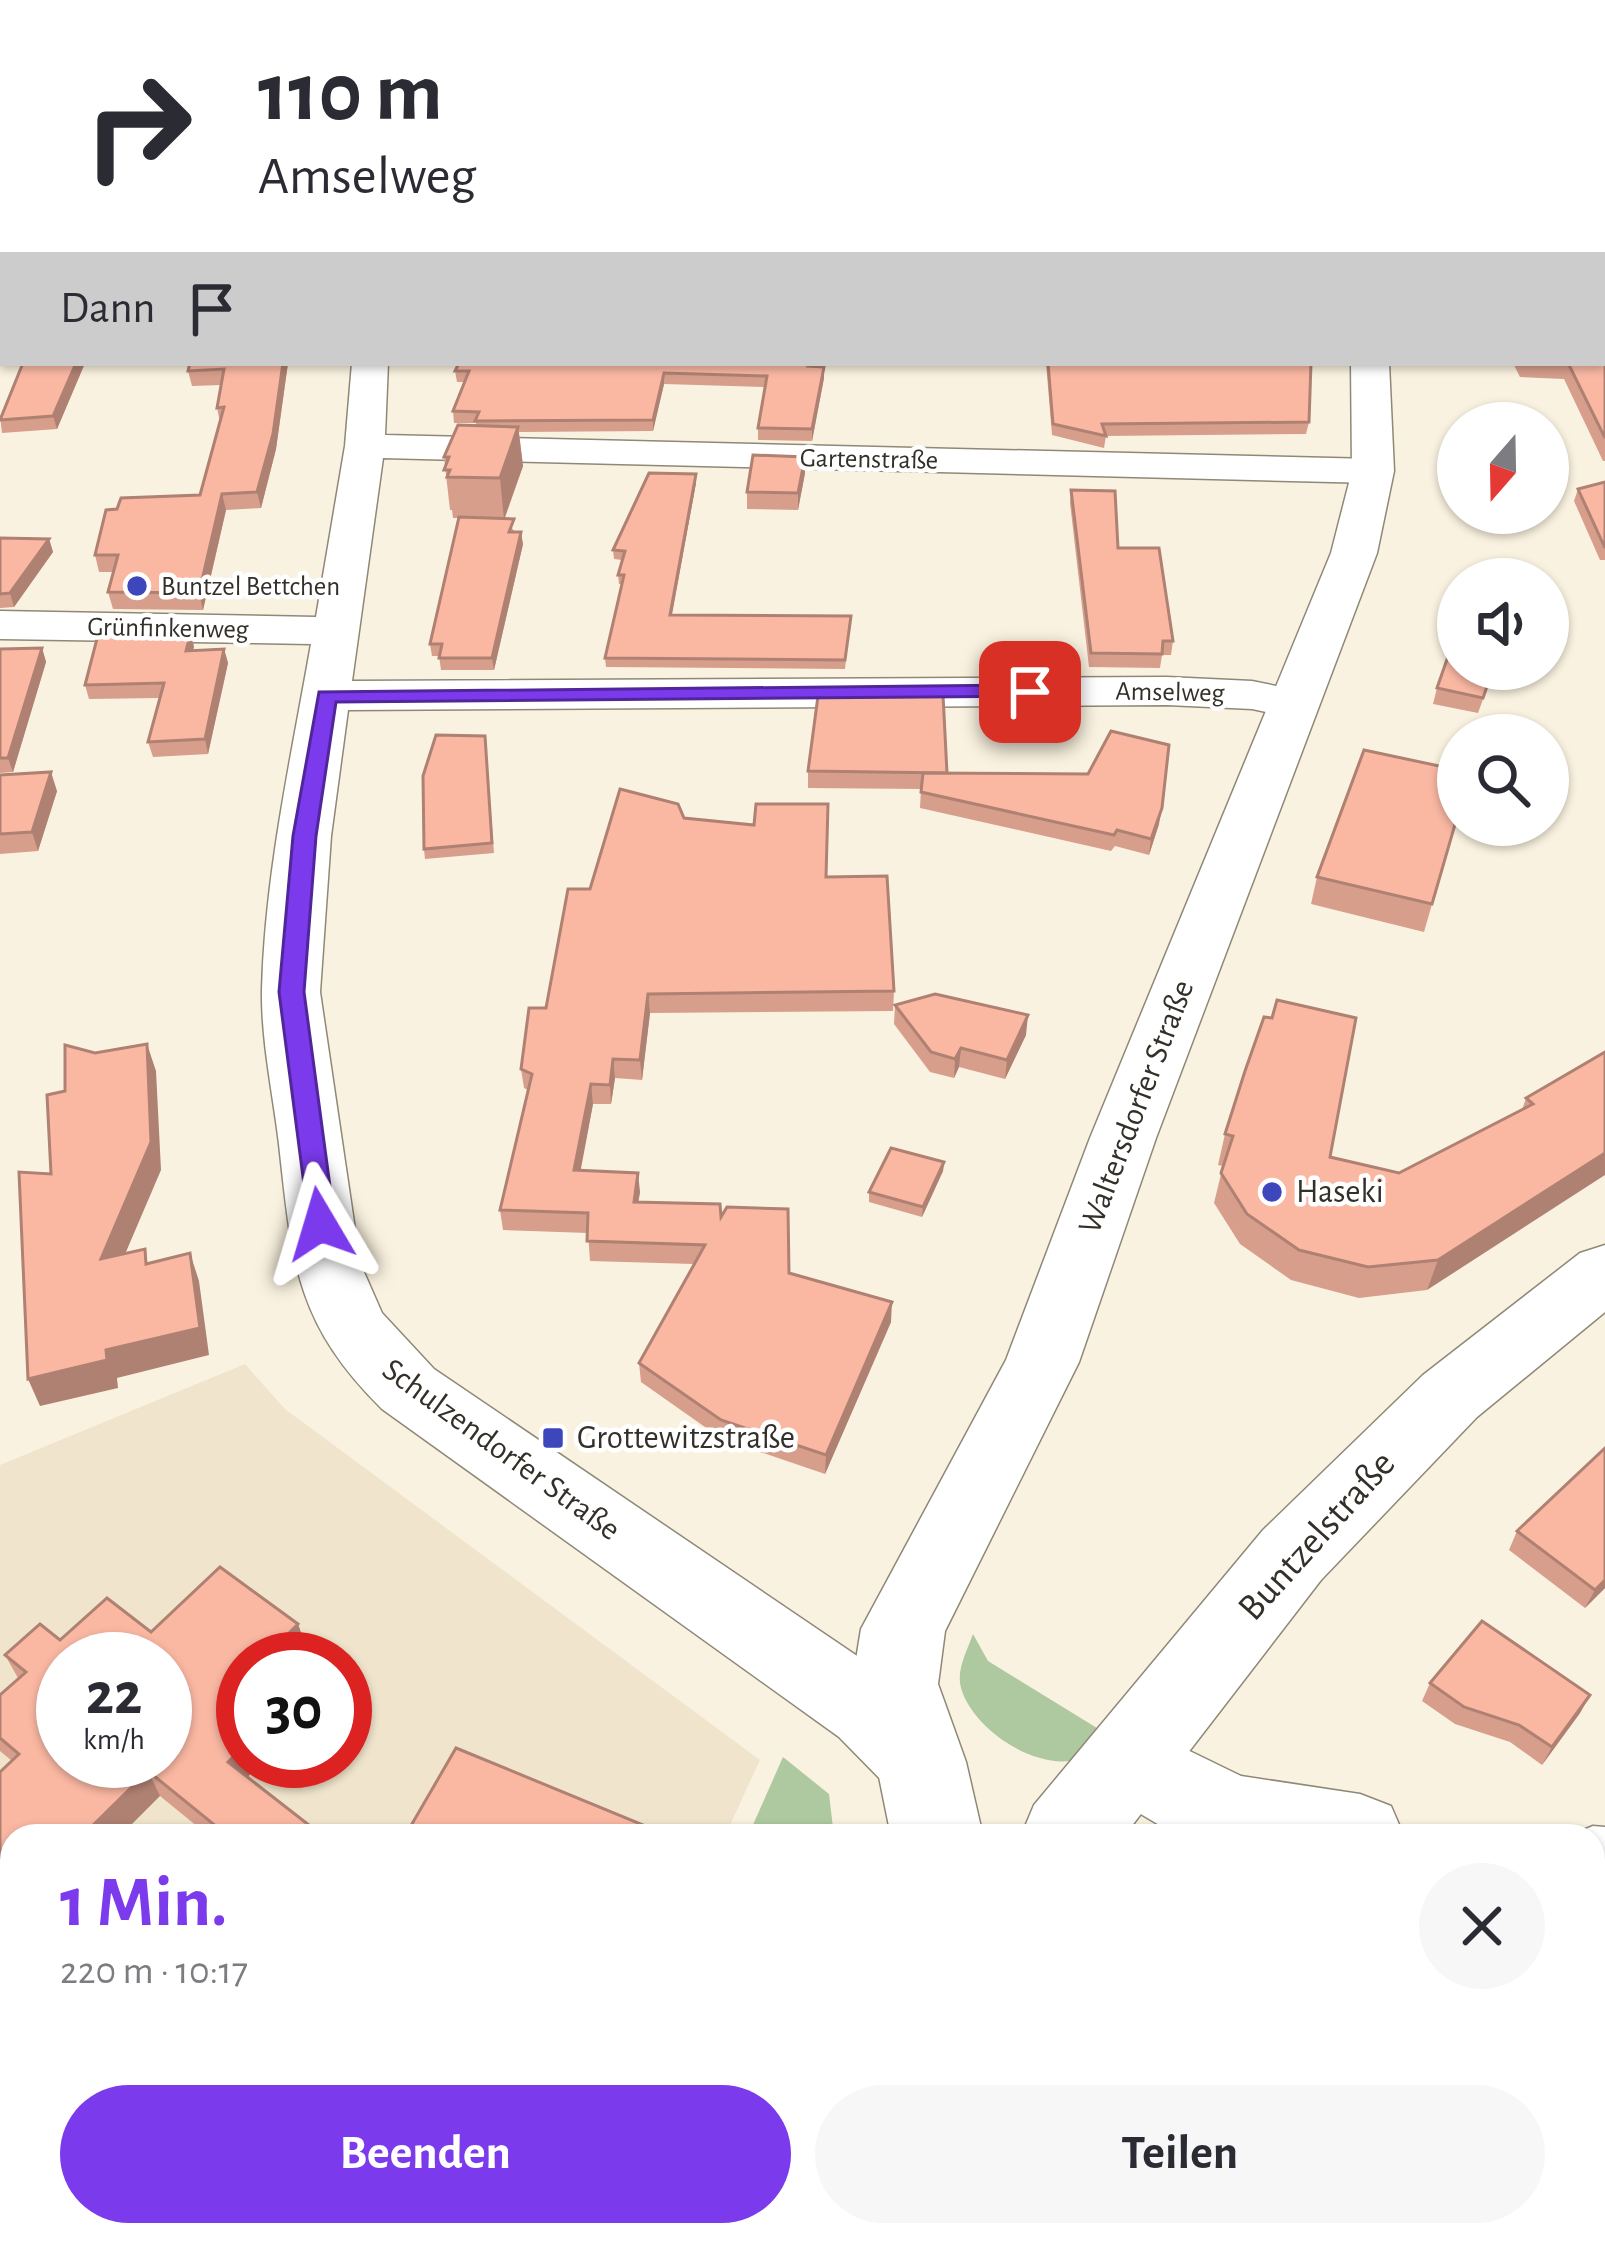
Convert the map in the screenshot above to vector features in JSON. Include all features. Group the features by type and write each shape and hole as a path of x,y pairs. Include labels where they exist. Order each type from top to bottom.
{"street":[{"name":"Schulzendorfer Straße","path":"370,366 365,446 304,836 291,992 326,1263 349,1324 372,1355 408,1389 868,1710 929,1799"},
{"name":"Waltersdorfer Straße","path":"929,1799 895,1684 903,1629 1042,1362 1131,1117 1362,530 1373,471 1370,366"},
{"name":"Gartenstraße","path":"365,446 1373,471"},
{"name":"Grünfinkenweg","path":"0,625 331,664"},
{"name":"Amselweg","path":"331,664 1167,691 1252,695 1294,703"},
{"name":"Buntzelstraße","path":"1077,1824 1292,1555 1450,1396 1605,1272"},
{"path":"1130,1762 1189,1799 1226,1813 1290,1824"}],"shaded area":[{"path":"245,1364 285,1409 760,1760 731,1824 0,1824 0,1465"}],"green space":[{"path":"973,1634 988,1661 1110,1736 1089,1755 1052,1761 1013,1747 995,1734 968,1704 961,1688 961,1667"},
{"path":"783,1757 829,1794 833,1824 753,1824"}],"building":[{"path":"22,366 75,366 53,416 0,420"},
{"path":"189,366 283,366 273,434 257,492 222,494 199,593 108,592 118,555 95,555 106,510 117,509 121,498 200,495 224,407 217,408 224,369 188,371"},
{"path":"458,366 824,367 812,429 758,428 767,376 664,373 653,420 475,421 479,412 453,411 469,371 455,371"},
{"path":"1048,366 1311,366 1309,422 1102,424 1106,436 1053,424"},
{"path":"1569,366 1605,366 1605,438"},
{"path":"458,425 518,427 500,478 447,477 450,470 444,470 449,457 444,457"},
{"path":"753,455 805,457 798,493 747,492"},
{"path":"649,473 696,474 670,615 851,616 845,660 605,658 624,575 618,575 625,551 613,550"},
{"path":"1605,482 1605,548 1578,489"},
{"path":"1071,490 1115,491 1118,548 1159,548 1173,641 1163,641 1162,654 1091,653"},
{"path":"459,517 514,519 509,532 521,532 492,658 439,658 442,644 430,644"},
{"path":"0,538 49,539 10,593 0,594"},
{"path":"99,631 191,632 186,651 224,649 205,739 148,742 164,683 85,685"},
{"path":"42,648 8,758 0,758 0,649"},
{"path":"1446,690 1486,690 1483,698"},
{"path":"943,695 947,773 808,771 818,696"},
{"path":"1111,731 1169,745 1162,808 1151,839 921,792 923,773 1088,774"},
{"path":"436,735 485,736 492,843 424,849 423,776"},
{"path":"1364,750 1437,766 1437,846 1449,846 1432,904 1317,877"},
{"path":"51,772 32,832 0,834 0,775"},
{"path":"620,789 678,804 684,818 754,825 756,804 828,804 826,877 887,876 894,991 648,994 640,1060 613,1059 610,1085 591,1084 574,1170 638,1173 634,1202 720,1204 721,1217 727,1207 788,1209 789,1273 892,1302 826,1455 721,1420 639,1363 705,1245 587,1241 588,1213 500,1210 532,1074 521,1069 529,1008 546,1008 568,889 590,889"},
{"path":"935,994 1028,1015 1007,1060 961,1048 955,1059 931,1052 895,1005"},
{"path":"1277,1000 1356,1018 1330,1157 1399,1173 1533,1104 1526,1098 1605,1052 1605,1153 1438,1260 1368,1267 1299,1250 1247,1214 1221,1173 1233,1136 1225,1134 1245,1071 1264,1017 1272,1018"},
{"path":"147,1044 151,1142 101,1259 145,1249 146,1264 190,1253 200,1328 106,1350 107,1360 28,1379 19,1172 51,1174 47,1095 65,1091 65,1045 95,1053"},
{"path":"891,1148 944,1162 923,1207 869,1192"},
{"path":"1605,1448 1605,1580 1595,1590 1517,1531"},
{"path":"220,1567 298,1624 290,1632 216,1632 216,1788 261,1788 308,1824 213,1824 169,1788 192,1788 192,1632 151,1632"},
{"path":"107,1598 151,1632 69,1632"},
{"path":"1482,1621 1590,1695 1552,1747 1519,1725 1464,1707 1430,1683"},
{"path":"40,1624 50,1632 36,1632 36,1788 131,1788 94,1824 0,1824 0,1772 19,1754 0,1738 0,1695 26,1672 5,1655"},
{"path":"456,1748 641,1824 412,1824"}],"place":[{"name":"Buntzel Bettchen","path":"137,586"},
{"name":"Haseki","path":"1272,1192"},
{"name":"Grottewitzstraße","path":"553,1438"}],"route":[{"path":"320,1224 291,992 304,836 326,696 1030,692"}]}
